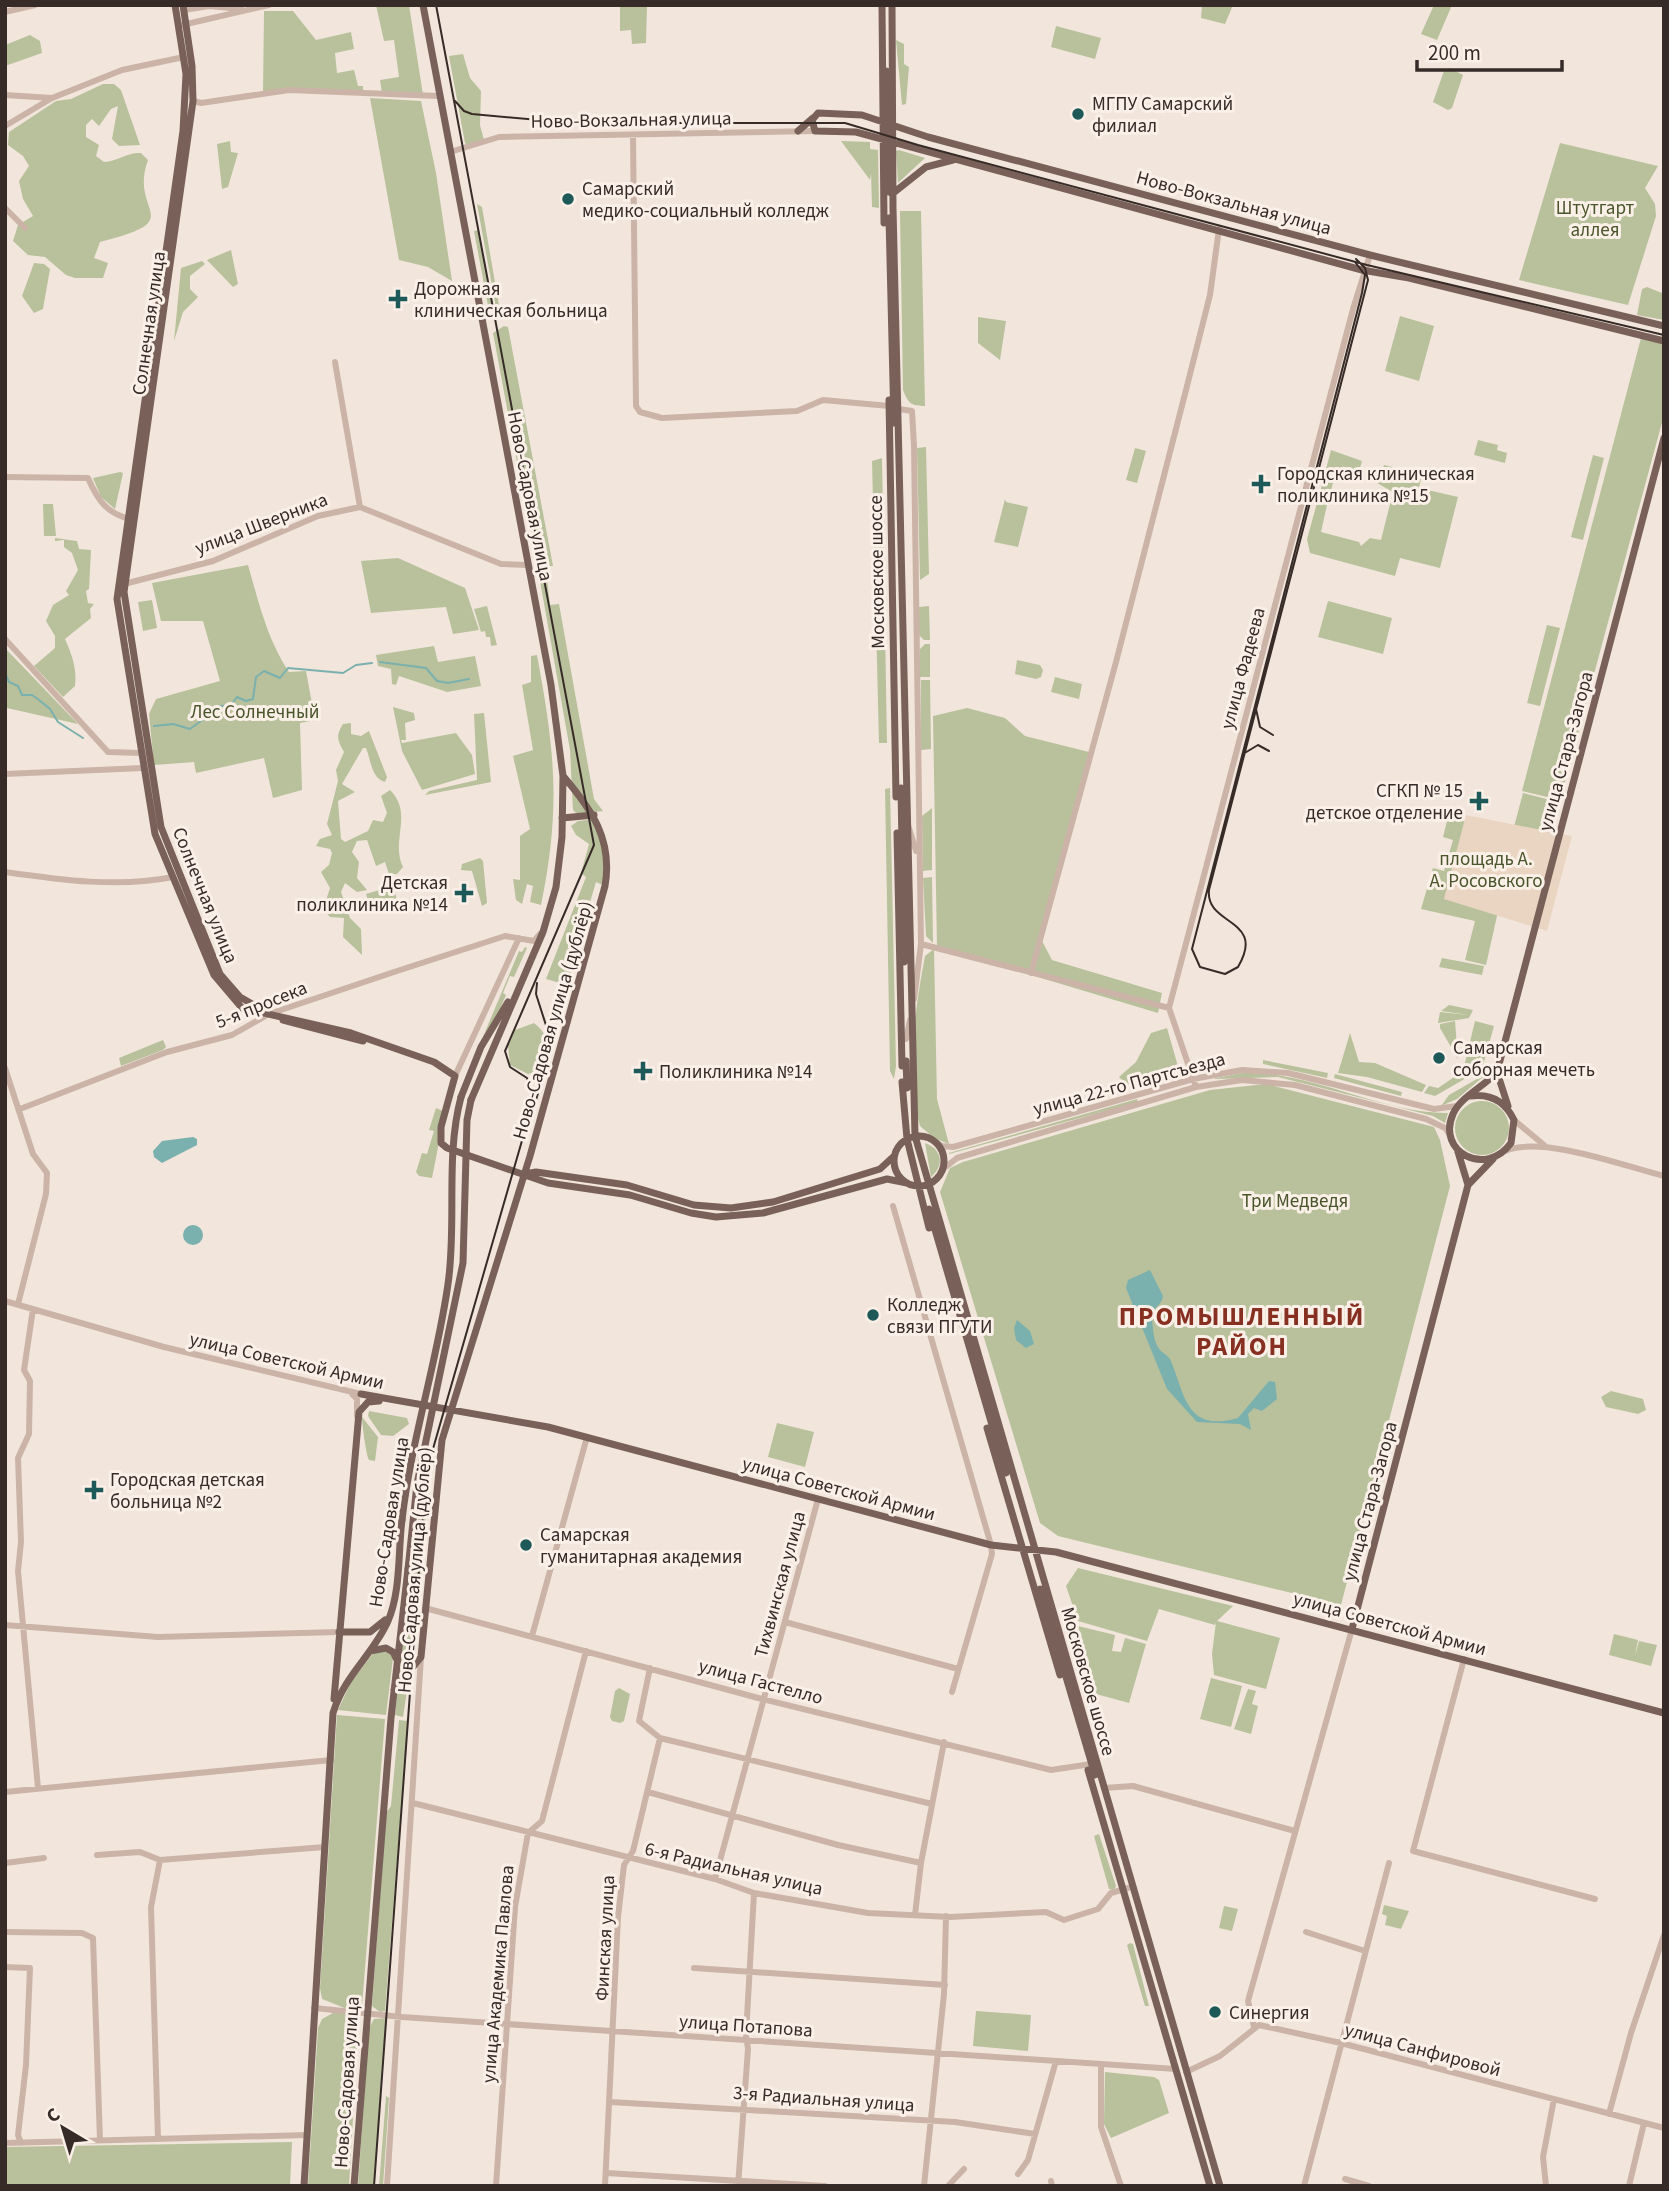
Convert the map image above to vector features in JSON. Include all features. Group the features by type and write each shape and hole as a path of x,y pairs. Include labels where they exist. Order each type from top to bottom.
{"main road":[{"name":"Солнечная улица","path":"175,5 183,25 193,101 117,599 155,834 201,949 219,984 242,1008 269,1014"},
{"name":"Ново-Садовая улица","path":"354,2186 397,1660 417,1484 463,1263 467,1120 474,1091 543,932 556,887 562,818 563,776 558,725 423,5"},
{"name":"Московское шоссе","path":"882,5 887,124"},
{"name":"Московское шоссе","path":"890,5 887,141 906,821 911,1137"},
{"name":"Солнечная улица","path":"184,8 183,131 124,584 141,715 161,827 220,974 240,998 269,1014"},
{"name":"Ново-Вокзальная улица","path":"813,118 818,113 862,115 1370,255 1664,326"},
{"path":"813,118 815,131"},
{"path":"799,131 813,118"},
{"name":"Ново-Вокзальная улица","path":"815,131 856,132 1364,270 1409,278 1664,341"},
{"name":"Московское шоссе","path":"887,141 891,196 901,804 911,1137"},
{"path":"891,196 926,167 958,160"},
{"name":"Московское шоссе","path":"894,408 900,1025 911,1137 922,1186 1125,1889 1215,2186"},
{"name":"улица Стара-Загора","path":"1497,1072 1664,438"},
{"name":"Ново-Садовая улица (дублёр)","path":"421,1657 437,1461 525,1174 583,974 605,886 607,853 594,815 563,776"},
{"path":"562,818 594,815"},
{"name":"Ново-Садовая улица","path":"304,2186 333,1713 343,1685 392,1611 406,1482 448,1287 456,1118 463,1088 481,1047 516,990"},
{"path":"269,1014 336,1036 374,1043 434,1062 454,1076 441,1127 442,1143 447,1149 548,1183 630,1195 691,1213 725,1218 776,1210 887,1179 922,1186 942,1170 944,1157 934,1140 911,1137 899,1145 888,1165 880,1169 773,1202 731,1208 694,1205 627,1185 536,1172 525,1174"},
{"path":"1458,1150 1471,1158 1494,1158 1505,1151 1514,1131 1514,1120 1497,1072 1457,1107 1450,1125 1451,1136 1468,1185"},
{"path":"1471,1096 1491,1096 1509,1110"},
{"path":"893,1157 896,1171 907,1183"},
{"name":"улица Стара-Загора","path":"1352,1629 1468,1185 1494,1158"},
{"name":"улица Советской Армии","path":"361,1394 587,1437 991,1545 1028,1548 1352,1629 1664,1713"},
{"path":"333,1713 356,1437 362,1406 372,1401 394,1401"},
{"name":"Московское шоссе","path":"1028,1548 1104,1788 1181,2070"},
{"path":"339,1632 370,1632 380,1626 392,1611"},
{"path":"368,1651 386,1648 393,1652 397,1660"},
{"path":"394,1690 421,1657"}],"street":[{"path":"5,12 35,5"},
{"path":"183,25 269,5"},
{"path":"184,8 209,6 246,9"},
{"path":"5,126 52,98 122,70 184,57"},
{"path":"193,101 201,103 289,90 439,96"},
{"path":"5,94 52,98"},
{"name":"Ново-Вокзальная улица","path":"450,152 499,136 633,136 815,131"},
{"path":"633,136 636,407 640,412 662,418 797,411 823,400 912,411 921,944 906,1039"},
{"path":"5,208 25,228"},
{"path":"1031,973 1184,399 1210,295 1219,229"},
{"name":"улица Фадеева","path":"1169,1008 1370,255"},
{"path":"335,362 360,507 501,564 527,565"},
{"path":"5,477 88,478 100,503 131,519"},
{"name":"улица Шверника","path":"124,584 213,561 318,516 360,507"},
{"path":"5,639 108,752 141,753"},
{"path":"5,775 143,768"},
{"path":"901,804 919,859"},
{"path":"5,872 65,881 134,882 173,877"},
{"name":"5-я просека","path":"20,1109 167,1052 232,1035 269,1014 505,936 534,941 543,932"},
{"path":"454,1076 519,938"},
{"path":"921,944 1169,1008 1196,1087"},
{"path":"5,1068 33,1154 43,1165 48,1182 18,1304"},
{"name":"улица 22-го Партсъезда","path":"934,1140 942,1146 954,1147 1193,1079 1230,1071 1288,1073 1434,1109 1457,1107"},
{"name":"улица 22-го Партсъезда","path":"942,1170 957,1158 1196,1087 1233,1080 1271,1080 1426,1119 1445,1128 1451,1136"},
{"path":"1154,1090 1157,1099"},
{"path":"1139,1094 1141,1104"},
{"path":"1514,1120 1544,1145"},
{"path":"1505,1151 1520,1146 1544,1145 1664,1176"},
{"path":"893,1206 991,1545 992,1554 952,1692"},
{"name":"улица Советской Армии","path":"5,1301 164,1347 361,1394"},
{"path":"33,1309 24,1370 30,1381 29,1434 18,1458 21,1542 18,1571 38,1788"},
{"path":"347,1391 357,1399 356,1437"},
{"path":"532,1636 587,1437"},
{"name":"Тихвинская улица","path":"715,1880 818,1499"},
{"name":"улица Гастелло","path":"425,1608 762,1699 1052,1770 1089,1764"},
{"path":"785,1622 958,1669"},
{"path":"5,1625 158,1637 339,1632"},
{"name":"улица Стара-Загора","path":"1254,2026 1248,2001 1352,1629"},
{"name":"улица Академика Павлова","path":"496,2186 515,1907 528,1833 541,1821 586,1651"},
{"name":"Ново-Садовая улица (дублёр)","path":"387,2186 421,1657"},
{"path":"1464,1659 1412,1848 1417,1853 1595,1899"},
{"path":"650,1668 639,1721 660,1738 932,1804"},
{"name":"Финская улица","path":"605,2186 615,2032 618,1917 626,1859 633,1851 660,1738"},
{"path":"915,1915 921,1863 944,1742"},
{"path":"5,1792 331,1760"},
{"path":"1104,1788 1133,1786 1295,1831"},
{"path":"648,1792 921,1863"},
{"name":"6-я Радиальная улица","path":"413,1803 489,1820 528,1833 715,1880 754,1893 868,1913 946,1916 1046,1912 1064,1920 1098,1909 1111,1893 1125,1889"},
{"path":"97,1856 140,1852 160,1860 325,1847"},
{"path":"5,1864 44,1858"},
{"path":"158,2139 151,1906 160,1860"},
{"path":"1304,2186 1389,1863"},
{"path":"738,2183 754,1893"},
{"path":"924,2186 945,1985 946,1916"},
{"path":"5,1932 82,1933 93,1938 100,2140"},
{"path":"1306,1932 1365,1951"},
{"path":"1609,2114 1631,2033 1664,1935"},
{"path":"5,1967 30,1968 26,2065 18,2135 21,2143"},
{"path":"694,1968 945,1985"},
{"name":"улица Потапова","path":"314,2008 398,2017 1181,2070"},
{"path":"1181,2070 1220,2056 1254,2026"},
{"name":"улица Санфировой","path":"1254,2026 1341,2043 1664,2128"},
{"path":"1018,2174 1028,2160 1056,2061"},
{"path":"1101,2064 1101,2127 1121,2186"},
{"path":"1546,2186 1543,2157 1554,2099"},
{"name":"3-я Радиальная улица","path":"610,2102 955,2122 1035,2134"},
{"path":"1629,2186 1644,2123"},
{"path":"5,2143 307,2135"},
{"path":"948,2186 964,2169"},
{"path":"606,2173 738,2183 825,2186"},
{"path":"1345,2179 1369,2186"}],"green space":[{"path":"376,5 409,5 423,95 382,93 380,80 399,77 394,40 384,41"},
{"path":"620,5 647,5 646,43 632,44 631,30 620,31"},
{"path":"1202,5 1233,5 1225,24 1201,18"},
{"path":"1434,5 1452,5 1437,40 1421,34"},
{"path":"264,11 293,11 316,40 351,32 354,49 335,53 337,73 354,70 358,86 363,86 363,93 263,92"},
{"path":"1056,26 1101,38 1095,59 1051,47"},
{"path":"30,35 40,41 42,53 5,66 5,45"},
{"path":"896,40 904,44 904,64 909,67 906,104 902,105"},
{"path":"463,54 470,78 481,91 480,125 484,140 469,147 465,143 449,56"},
{"path":"1450,68 1463,75 1452,108 1448,110 1433,102 1444,71"},
{"path":"103,84 114,84 121,90 140,145 119,146 112,139 118,106 111,109 99,126 92,119 86,125 86,137 99,145 96,156 104,162 136,153 141,153 148,160 144,178 150,220 143,227 100,242 94,258 108,263 103,278 75,278 66,275 45,257 28,255 13,241 18,225 33,216 23,199 19,181 29,166 23,156 8,145 9,132 56,101 71,99"},
{"path":"370,98 421,101 436,173 452,281 428,267 399,260"},
{"path":"230,141 231,152 238,153 228,187 222,189 217,144"},
{"path":"841,141 870,142 870,149 878,150 879,208 872,207 871,173 870,180"},
{"name":"Штутгарт аллея","path":"1560,143 1658,166 1645,188 1655,204 1656,216 1628,305 1519,280"},
{"path":"896,151 925,158 898,183"},
{"path":"477,204 482,207 501,317 497,313"},
{"path":"900,211 921,211 925,406 911,403 903,390"},
{"path":"479,230 494,318 489,311 474,231"},
{"path":"231,250 238,284 233,287 207,260"},
{"path":"202,261 205,264 190,276 190,289 198,297 183,312 174,341 181,268"},
{"path":"34,263 44,264 50,269 43,309 34,313 22,296"},
{"path":"1647,287 1662,293 1664,320 1637,315 1642,289"},
{"path":"1400,316 1434,326 1419,381 1385,371"},
{"path":"978,317 1006,321 1000,360 978,343"},
{"path":"504,326 508,327 553,566 543,566 533,515 523,494 493,333"},
{"path":"1641,338 1664,344 1664,415 1560,800 1522,791"},
{"path":"1478,440 1498,445 1497,450 1507,453 1505,463 1474,455"},
{"path":"926,447 929,574 920,580 917,448"},
{"path":"1135,448 1146,451 1137,483 1126,480"},
{"path":"1331,450 1362,461 1359,472 1365,477 1336,471 1329,498 1319,496"},
{"path":"1593,455 1604,458 1583,540 1571,537"},
{"path":"882,458 887,743 879,743 872,461"},
{"path":"1384,465 1422,474 1419,488 1458,497 1440,568 1400,558 1395,576 1310,553 1307,539 1317,503 1327,505 1321,532 1359,542 1361,546 1370,538 1381,540 1393,492 1370,479 1374,475 1381,477"},
{"path":"123,473 115,509 101,497 93,478"},
{"path":"1005,499 1006,502 1028,507 1018,547 994,542"},
{"path":"43,504 53,504 56,536 44,536"},
{"path":"55,538 77,541 79,549 91,550 89,589 86,591 88,603 94,604 90,609 91,618 65,639 73,662 75,686 63,697 34,666 55,648 55,636 46,621 53,605 69,595 66,591 78,570 72,553 64,547 64,540 55,541"},
{"path":"398,558 465,588 479,630 453,634 446,607 371,613 361,561"},
{"name":"Лес Солнечный","path":"248,565 264,620 281,659 289,672 306,671 315,720 300,723 302,790 273,798 264,758 196,773 194,762 154,765 149,714 156,699 220,681 203,621 161,621 152,583"},
{"path":"547,578 550,605 559,604 594,799 603,811 577,814 573,810 570,750 540,581"},
{"path":"152,600 157,628 143,631 138,602"},
{"path":"1328,601 1392,618 1383,654 1318,637"},
{"path":"487,606 497,645 491,646 490,637 486,637 485,631 481,632 474,609"},
{"path":"929,606 930,640 924,640 919,635 919,607"},
{"path":"1547,625 1560,628 1540,706 1527,703"},
{"path":"925,644 930,644 930,677 920,677 920,649"},
{"path":"434,646 438,662 475,656 481,686 447,692 399,676 396,685 392,684 391,669 378,666 376,655"},
{"path":"5,648 78,724 7,708"},
{"path":"537,655 548,721 553,780 551,839 541,905 530,902 533,886 527,884 522,904 516,900 513,879 520,880 520,836 530,829 513,756 533,750 522,685 531,682 531,656"},
{"path":"1017,660 1040,665 1043,670 1041,677 1036,679 1015,674"},
{"path":"1055,677 1082,684 1079,699 1051,692"},
{"path":"921,680 930,680 931,749 921,750"},
{"path":"393,707 414,713 415,720 405,723 406,740 401,740 402,743 456,733 472,755 475,774 422,790 402,751"},
{"path":"967,708 1005,718 1025,736 1089,752 1040,937 1052,960 1162,993 1158,1013 937,947 933,716"},
{"path":"484,713 491,782 425,795 429,791 477,780 474,714"},
{"path":"351,723 351,734 361,736 369,731 387,777 385,782 377,777 366,748 363,748 342,784 355,792 338,801 341,839 345,842 368,831 373,820 383,822 387,813 381,796 390,790 397,799 401,818 399,847 403,867 397,874 389,874 385,862 376,866 367,840 357,841 352,852 359,862 357,878 367,890 357,892 345,883 341,892 350,918 361,929 362,955 343,937 344,918 330,917 323,909 330,888 321,872 329,865 332,853 330,849 316,846 320,839 332,835 327,824 338,781 336,770 344,752 338,735 343,724"},
{"path":"890,788 896,1066 894,1079 890,1071 885,789"},
{"name":"площадь А. А. Росовского","path":"1523,793 1558,802 1530,914 1499,907 1486,965 1465,960 1475,921 1421,909 1433,868 1444,871 1453,840 1443,837 1448,817 1512,834"},
{"path":"932,808 932,870 923,871 922,816"},
{"path":"596,819 604,843 605,886 596,882 581,933 573,930 567,958 572,969 567,985 546,979 586,877 581,873 589,844 576,835 571,826 578,821"},
{"path":"480,858 483,861 487,903 482,906 472,871 461,870 462,864"},
{"path":"932,877 933,943 926,936 923,878"},
{"path":"393,886 398,903 371,911 366,894"},
{"path":"527,948 514,977 510,976 503,993 506,995 477,1063 472,1063 519,951 522,952"},
{"path":"934,949 937,1099 949,1144 934,1138 920,1126 913,1084 913,1041 918,998 925,956"},
{"path":"1442,958 1484,966 1482,975 1439,967"},
{"path":"1449,1005 1473,1010 1469,1018 1438,1023 1440,1012 1469,1015 1441,1011"},
{"path":"1455,1021 1458,1059 1440,1028 1440,1024"},
{"path":"1475,1021 1494,1026 1482,1069 1435,1096 1424,1093 1429,1086 1438,1088 1463,1071"},
{"path":"534,1023 545,1036 549,1051 543,1065 528,1074 510,1065 508,1046 515,1030"},
{"path":"1167,1028 1177,1063 1175,1071 1127,1085 1119,1077 1136,1062 1151,1033"},
{"path":"1350,1033 1359,1062 1375,1063 1426,1085 1422,1092 1367,1077 1338,1073"},
{"path":"163,1040 166,1047 163,1050 121,1066 119,1058"},
{"path":"1263,1060 1328,1073 1327,1078 1263,1064"},
{"path":"1489,1072 1457,1099 1441,1106 1449,1095"},
{"path":"1242,1073 1269,1074 1295,1079 1398,1107 1448,1113 1445,1123 1433,1116 1278,1077 1212,1079"},
{"path":"1335,1074 1402,1092 1401,1096 1334,1078"},
{"name":"Три Медведя","path":"1266,1084 1434,1127 1440,1140 1450,1186 1341,1605 1058,1536 1040,1523 940,1192 950,1168 963,1162 1210,1090"},
{"path":"1137,1099 1138,1102 949,1154 949,1153"},
{"path":"1487,1101 1497,1105 1505,1113 1509,1128 1505,1143 1497,1151 1477,1155 1467,1151 1459,1143 1455,1123 1459,1113 1467,1105"},
{"path":"436,1108 445,1112 432,1178 419,1176 416,1172 422,1153 427,1154 434,1131 429,1130"},
{"path":"925,1143 935,1149 940,1158 940,1163 931,1177"},
{"path":"1611,1391 1643,1399 1646,1410 1638,1414 1606,1407 1601,1397"},
{"path":"369,1411 407,1418 409,1424 393,1436 381,1435 368,1416"},
{"path":"362,1417 378,1437 375,1461 369,1460 368,1457"},
{"path":"777,1423 814,1432 805,1467 768,1457"},
{"path":"423,1475 429,1476 420,1596 411,1594 411,1582"},
{"path":"1078,1568 1233,1606 1217,1621 1280,1638 1266,1689 1214,1675 1212,1654 1216,1622 1215,1625 1159,1609 1147,1641 1078,1621 1066,1586"},
{"path":"413,1603 420,1606 403,1717 395,1715 406,1611"},
{"path":"1078,1626 1115,1635 1112,1651 1121,1652 1125,1638 1146,1644 1129,1703 1096,1694"},
{"path":"1614,1634 1638,1640 1635,1656 1639,1641 1657,1645 1651,1666 1609,1655"},
{"path":"375,1651 388,1651 393,1658 386,1715 338,1710 351,1682"},
{"path":"1211,1678 1242,1686 1231,1727 1200,1719"},
{"path":"619,1688 630,1694 624,1721 620,1723 612,1721 610,1717 615,1691"},
{"path":"1248,1689 1256,1691 1252,1704 1258,1706 1251,1734 1234,1729"},
{"path":"337,1715 385,1719 362,2006 347,2009 322,1999 320,1988"},
{"path":"399,1720 408,1721 385,2011 380,2012 372,2006 386,1813 391,1806"},
{"path":"1099,1834 1116,1886 1114,1890 1109,1889 1094,1836"},
{"path":"1384,1905 1409,1911 1401,1929 1385,1925 1387,1916 1382,1914"},
{"path":"1224,1906 1238,1909 1232,1931 1219,1928"},
{"path":"1133,1944 1149,2006 1145,2006 1127,1945"},
{"path":"976,2011 1031,2015 1028,2051 973,2046"},
{"path":"333,2013 354,2013 359,2017 349,2186 308,2186 318,2028 322,2019"},
{"path":"386,2018 374,2186 358,2186 369,2028 374,2019"},
{"path":"1105,2072 1154,2077 1159,2080 1169,2113 1111,2138 1104,2124"},
{"path":"386,2096 389,2098 383,2186 379,2186"},
{"path":"292,2142 290,2186 5,2186 5,2147"}],"shaded area":[{"name":"площадь А. А. Росовского","path":"1466,815 1572,836 1547,931 1444,899"}],"water":[{"path":"193,1137 197,1139 197,1145 162,1163 154,1157 153,1151 162,1141"},
{"path":"193,1225 200,1228 203,1235 200,1242 193,1245 186,1242 183,1235 186,1228"},
{"path":"1150,1270 1163,1296 1152,1314 1156,1343 1171,1361 1185,1398 1198,1416 1221,1421 1238,1418 1269,1381 1275,1382 1277,1399 1262,1411 1254,1408 1248,1414 1251,1430 1240,1424 1197,1422 1167,1389 1126,1288 1128,1280"},
{"path":"1017,1320 1030,1331 1034,1344 1026,1348 1016,1340 1014,1328"}],"waterway":[{"path":"380,662 426,668 437,681 448,683 469,679"},
{"path":"154,726 173,724 190,729 221,706 231,705 237,697 246,701 253,699 256,677 264,671 280,678 288,668 343,673 356,665 372,663"},
{"path":"5,673 9,682 18,686 22,695 32,695 50,709 58,722 83,738"}],"tram line":[{"path":"374,2186 426,1473 534,1099 527,1078 510,1067 505,1051 594,845 436,5"},
{"path":"455,101 464,111 472,114 572,123 845,123 1367,265 1664,335"},
{"path":"1355,262 1365,275 1362,293 1192,949 1200,967 1225,974 1238,967 1245,951 1245,939 1241,931 1210,902 1209,890 1368,280 1365,268 1356,259"},
{"path":"1256,709 1260,727 1273,735"},
{"path":"1243,754 1258,745 1269,751"},
{"path":"536,1100 552,1044 536,994 537,983"}],"place":[{"name":"МГПУ Самарский филиал","path":"1078,114"},
{"name":"Самарский медико-социальный колледж","path":"568,199"},
{"name":"Дорожная клиническая больница","path":"398,299"},
{"name":"Городская клиническая поликлиника №15","path":"1261,484"},
{"name":"СГКП № 15 детское отделение","path":"1479,801"},
{"name":"Детская поликлиника №14","path":"464,893"},
{"name":"Самарская соборная мечеть","path":"1439,1058"},
{"name":"Поликлиника №14","path":"643,1071"},
{"name":"Колледж связи ПГУТИ","path":"873,1315"},
{"name":"Городская детская больница №2","path":"94,1490"},
{"name":"Самарская гуманитарная академия","path":"526,1545"},
{"name":"Синергия","path":"1215,2012"}],"district":[{"name":"ПРОМЫШЛЕННЫЙ РАЙОН","path":"1242,1331"}]}
